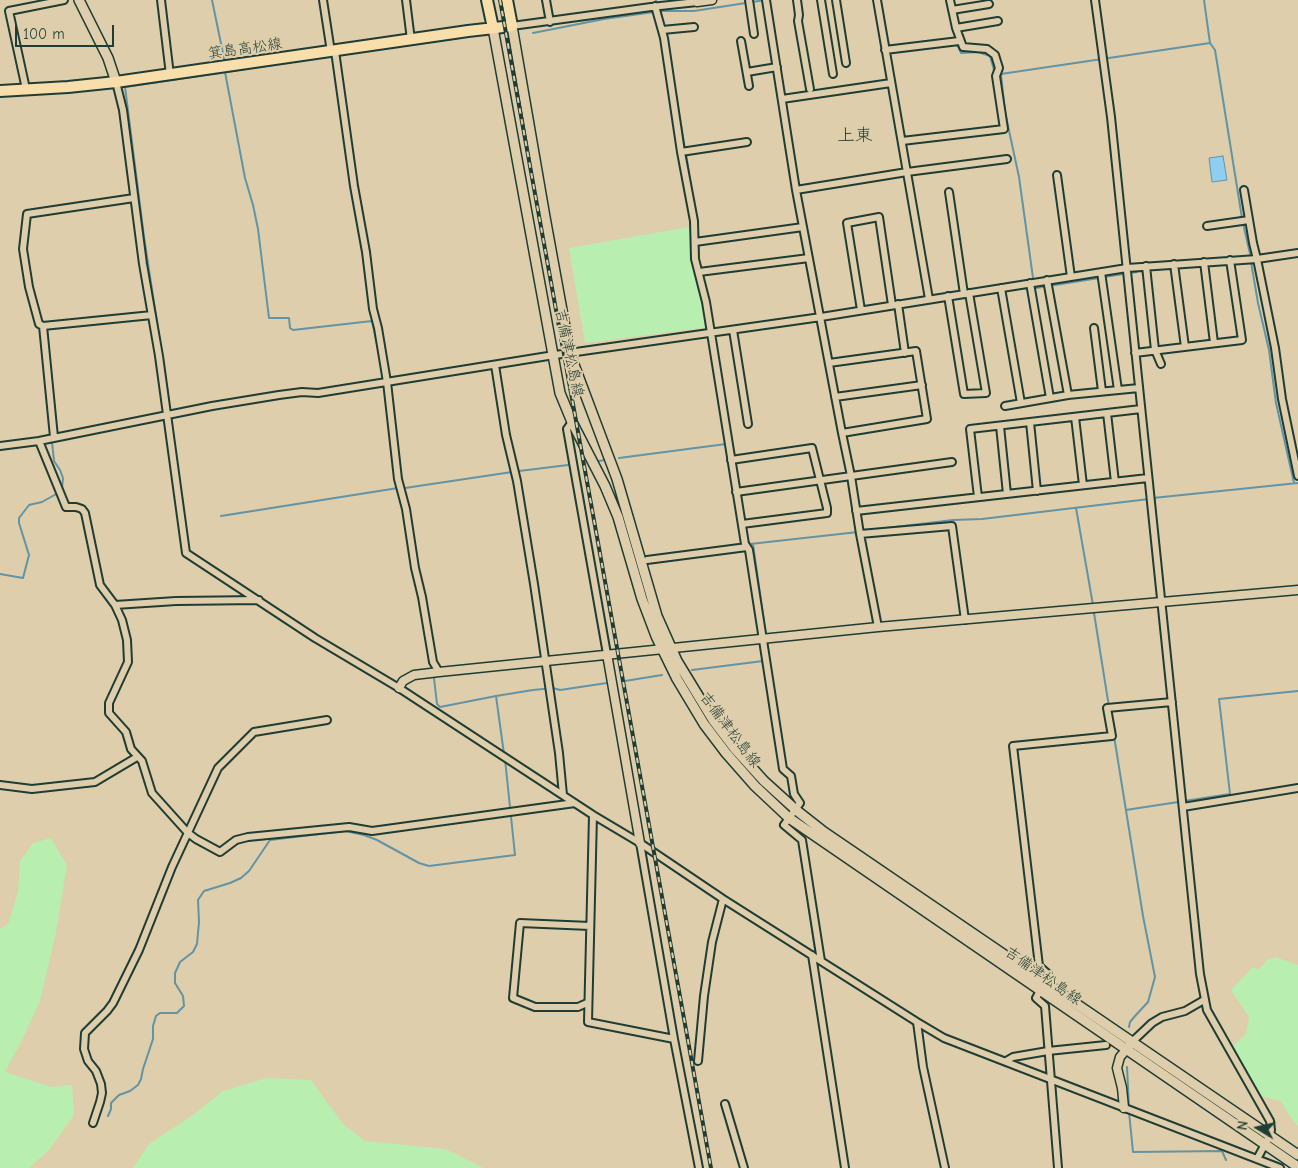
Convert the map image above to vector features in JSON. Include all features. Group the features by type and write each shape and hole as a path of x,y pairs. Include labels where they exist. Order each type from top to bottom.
{"main road":[{"path":"79,0 108,58 116,82"},
{"path":"487,0 493,28"},
{"path":"507,0 512,26"},
{"name":"箕島高松線","path":"0,91 116,82 334,54 411,40 512,26"},
{"name":"吉備津松島線","path":"512,26 570,354 617,479 666,649 687,696 709,731 755,786 789,818 1043,986 1133,1041 1298,1155"},
{"name":"吉備津松島線","path":"493,28 560,393 618,517 648,618 712,720 735,750 764,781 824,832 1043,986 1126,1049 1298,1167"}],"street":[{"path":"26,89 10,10 64,0"},
{"path":"161,0 170,75"},
{"path":"323,0 334,54 366,252 373,309 387,382 398,479 406,508 433,662 439,672"},
{"path":"406,0 411,40"},
{"path":"546,0 550,22"},
{"path":"512,26 550,22 652,4 712,0"},
{"path":"797,0 798,21 810,89"},
{"path":"821,0 833,74"},
{"path":"836,0 846,63"},
{"path":"877,0 929,299"},
{"path":"902,141 1004,129 996,76 999,68 995,55 982,48 963,47 957,41 950,0"},
{"path":"1095,0 1111,116 1194,920 1204,1000 1207,1010 1270,1121 1270,1135 1257,1159"},
{"path":"766,1 796,190 830,363 851,476 859,532 878,627"},
{"path":"749,2 754,34"},
{"path":"652,4 664,30 697,241 695,259 701,272 713,333 744,524 745,544 750,550 765,638 783,769 791,776 794,794 800,803 784,826 802,840 845,1168"},
{"path":"952,10 989,4"},
{"path":"956,28 998,21"},
{"path":"664,30 694,27"},
{"path":"741,41 749,86"},
{"path":"885,50 957,41"},
{"path":"747,72 777,67"},
{"path":"116,82 124,110 134,198 160,356 186,553 315,638 399,688 593,815 640,843 723,899 944,1038 1280,1168"},
{"path":"782,99 891,83"},
{"path":"684,151 747,142"},
{"path":"796,190 907,172 1007,159"},
{"path":"1057,175 1071,276"},
{"path":"1244,190 1252,243 1252,259 1275,348 1282,400 1298,476"},
{"path":"948,296 964,394 986,393 949,192"},
{"path":"134,198 27,214 23,249 28,287 39,324 43,326 152,315"},
{"path":"861,310 847,223 879,217 905,352"},
{"path":"1207,226 1248,220"},
{"path":"697,241 803,227"},
{"path":"0,446 39,441 279,395 302,392 318,393 553,355 821,317 1030,283 1048,284 1071,276 1102,276 1146,266 1252,259 1298,253"},
{"path":"701,272 809,258"},
{"path":"1135,353 1242,340 1230,260"},
{"path":"1204,262 1214,343"},
{"path":"1174,264 1185,346"},
{"path":"1146,266 1155,350 1162,364"},
{"path":"1102,276 1118,390"},
{"path":"1030,283 1050,398"},
{"path":"1048,284 1068,395"},
{"path":"1002,288 1021,403"},
{"path":"43,326 54,438"},
{"path":"1094,328 1102,391"},
{"path":"733,330 748,424"},
{"path":"830,363 916,351 922,385 927,419 842,433"},
{"path":"495,365 506,435 518,491 545,660 559,753 563,795"},
{"path":"835,397 922,385"},
{"path":"1005,406 1068,395 1139,388"},
{"path":"978,497 970,430 1141,409"},
{"path":"1107,413 1115,482"},
{"path":"1075,417 1083,485"},
{"path":"572,422 567,429 674,1039 699,1168"},
{"path":"1030,422 1037,491"},
{"path":"1000,426 1007,494"},
{"path":"39,441 66,507 76,507 82,509 85,513 100,585 115,605 122,620 127,640 128,662 108,707 109,713 126,732 131,749 142,761 152,792 188,833 220,852 236,840 248,837 349,828 372,831 575,803"},
{"path":"733,460 812,448 827,513 744,524"},
{"path":"739,492 952,462"},
{"path":"856,511 1148,478"},
{"path":"859,532 952,526 965,620"},
{"path":"647,560 747,547"},
{"path":"399,688 404,681 414,675 545,660 878,627 1298,590"},
{"path":"115,605 176,601 255,602 259,600"},
{"path":"1058,1168 1045,1006 1036,998 1048,974 1039,966 1013,746 1112,736 1107,708 1172,702"},
{"path":"93,1123 102,1093 101,1084 96,1072 88,1061 84,1050 85,1033 108,1012 113,1003 139,950 172,867 218,768 254,732 327,720"},
{"path":"0,786 32,789 94,782 137,757"},
{"path":"1183,803 1298,788"},
{"path":"593,815 588,1022 674,1039"},
{"path":"698,1060 708,969 723,899"},
{"path":"587,1003 578,1007 535,1007 513,998 520,923 590,926"},
{"path":"1127,1109 1117,1068 1120,1056 1152,1023 1162,1017 1184,1011 1204,1000"},
{"path":"917,1022 923,1067 945,1168"},
{"path":"1006,1061 1013,1057 1048,1051 1106,1045"},
{"path":"725,1104 744,1168"}],"green space":[{"path":"689,227 710,327 585,343 569,248"},
{"path":"51,838 67,865 56,932 40,1001 5,1072 51,1087 72,1085 74,1115 49,1150 29,1168 0,1168 0,929 8,924 18,892 20,861 33,843"},
{"path":"1275,957 1298,965 1298,1126 1289,1116 1281,1101 1261,1096 1233,1046 1246,1034 1249,1017 1231,990 1253,967 1259,970 1267,960"},
{"path":"266,1078 311,1080 343,1124 365,1141 445,1149 483,1168 133,1168 149,1144 193,1115 223,1091"}],"water":[{"path":"1223,156 1227,180 1212,182 1209,158"}],"waterway":[{"path":"212,0 225,63"},
{"path":"658,11 694,11 765,0"},
{"path":"946,0 956,39"},
{"path":"1204,0 1210,43 1215,50 1242,218"},
{"path":"533,33 604,19 654,12"},
{"path":"338,55 460,38"},
{"path":"957,44 961,53 978,52 990,56 994,70 1001,74 1210,43"},
{"path":"169,401 144,237 125,87 333,56"},
{"path":"225,72 245,178 258,229 269,318 289,318 290,328 293,330 372,321 379,353"},
{"path":"1001,74 1005,112 1019,177 1033,278"},
{"path":"676,95 685,149"},
{"path":"686,154 694,206"},
{"path":"697,223 699,261 710,307"},
{"path":"1243,223 1251,258"},
{"path":"1251,262 1269,350 1276,403 1294,483"},
{"path":"1104,277 1137,272"},
{"path":"1036,286 1036,288 1099,278"},
{"path":"0,574 23,578 29,555 19,518 29,505 42,502 62,489 63,478 54,461 52,442"},
{"path":"619,458 726,444"},
{"path":"599,461 605,460"},
{"path":"519,471 568,465"},
{"path":"405,488 512,472"},
{"path":"1153,498 1298,483"},
{"path":"221,516 398,488"},
{"path":"870,530 1149,499"},
{"path":"1076,508 1093,605"},
{"path":"747,539 750,544 858,532"},
{"path":"753,544 766,636"},
{"path":"413,573 418,593"},
{"path":"1094,613 1109,707"},
{"path":"766,641 786,770"},
{"path":"692,670 763,661"},
{"path":"625,681 662,675"},
{"path":"434,678 437,704 440,707 496,696"},
{"path":"504,754 496,696 533,690 553,688 560,690 607,683"},
{"path":"1126,810 1230,794 1219,699 1298,691"},
{"path":"1114,736 1143,916 1155,977 1148,1002 1130,1022 1129,1027"},
{"path":"108,1116 111,1103 119,1095 130,1091 138,1085 141,1079 153,1039 153,1026 156,1016 160,1013 177,1013 184,1006 183,996 175,983 175,973 180,962 193,952 197,944 198,900 204,891 241,878 249,871 270,840 345,831 377,840 419,863 429,866 515,855 505,759"},
{"path":"788,777 790,794"},
{"path":"799,843 816,956"},
{"path":"1127,1067 1129,1107"},
{"path":"1129,1112 1133,1152 1222,1151 1226,1160"}],"railway":[{"path":"500,0 711,1168"}],"district":[{"name":"上東","path":"855,136"}]}
